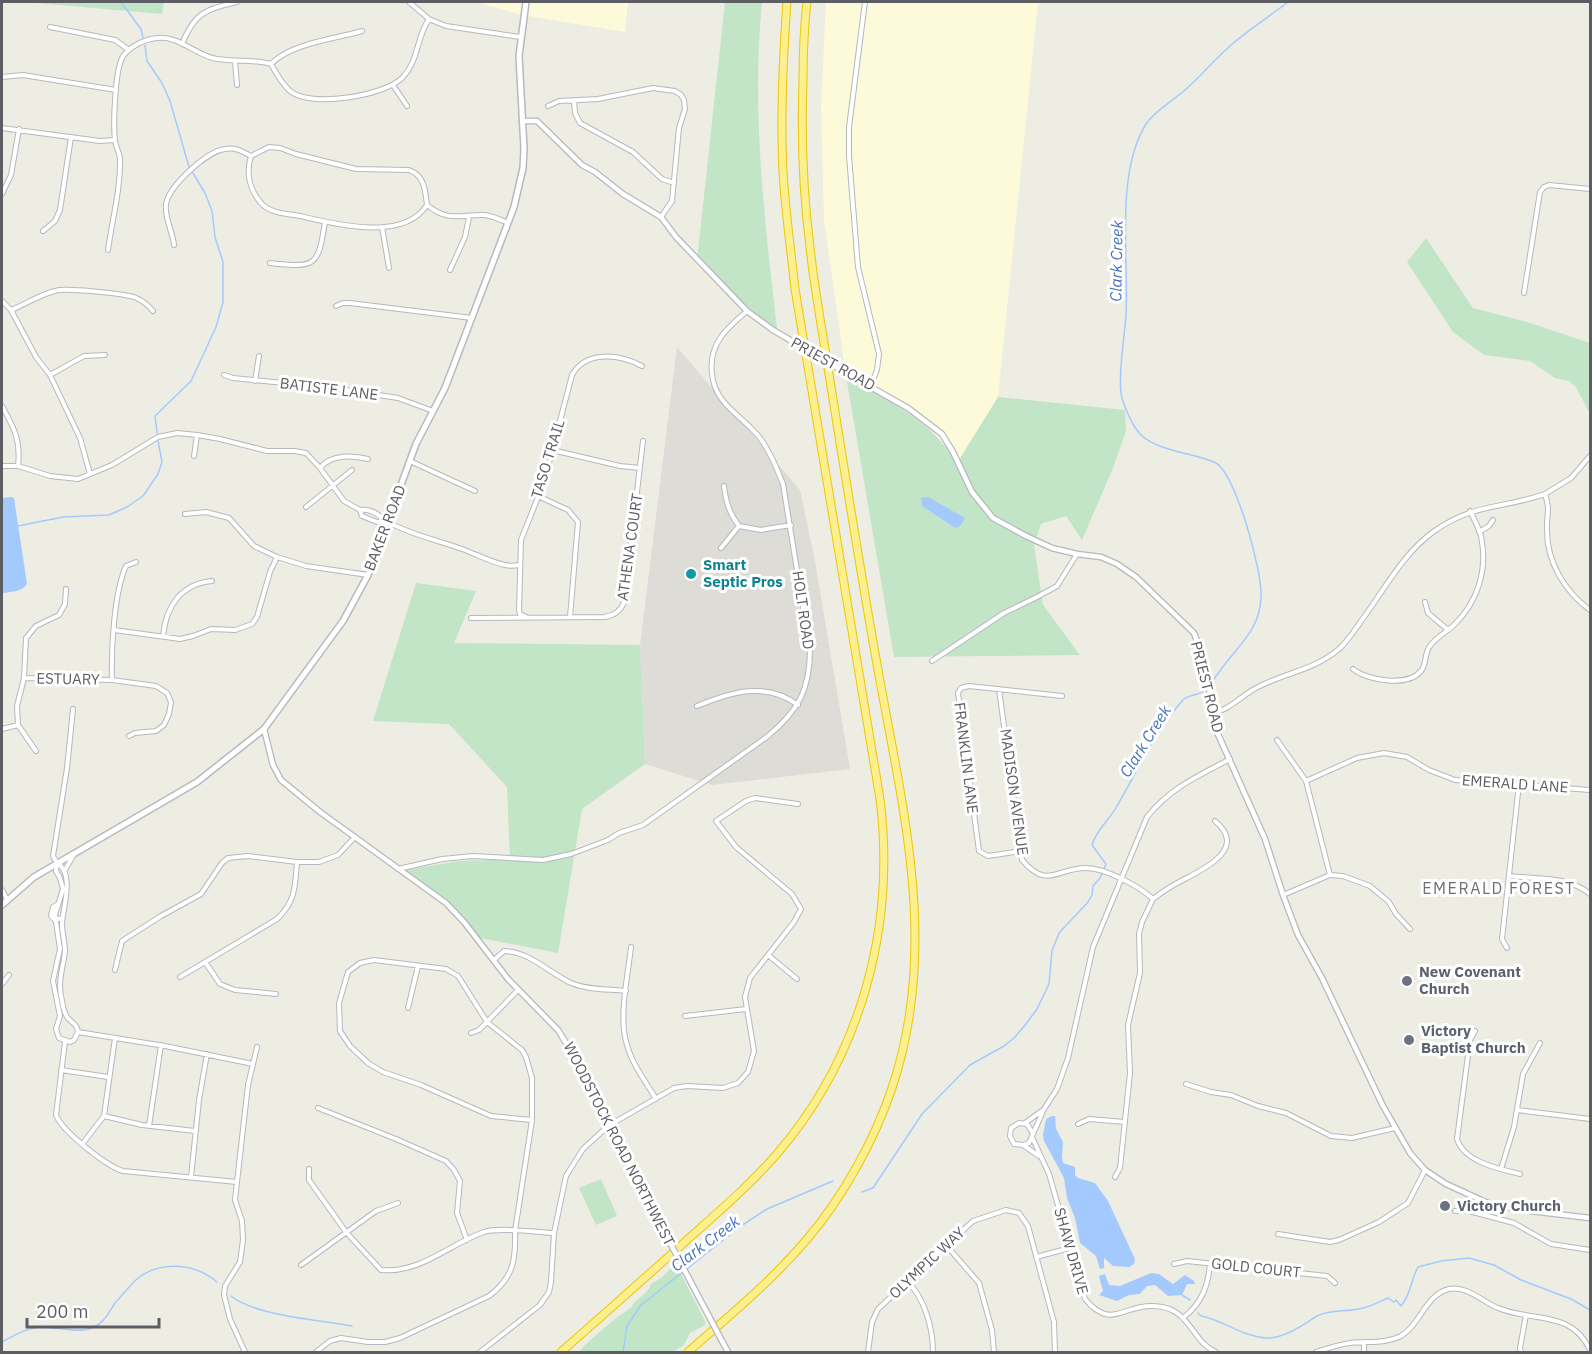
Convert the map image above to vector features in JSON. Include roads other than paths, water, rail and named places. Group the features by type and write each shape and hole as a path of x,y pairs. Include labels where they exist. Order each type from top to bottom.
{"highway":[{"path":"561,1353 747,1185 791,1137 822,1090 844,1048 863,1000 877,946 885,870 882,814 795,289 782,151 782,91 788,2"},
{"path":"688,1353 754,1295 787,1262 810,1237 849,1179 874,1131 892,1089 907,1031 915,974 917,934 908,837 858,557 810,251 804,189 802,128 808,2"}],"main road":[{"name":"BAKER ROAD","path":"2,905 33,877 197,782 264,729 343,621 368,575 410,461 445,388 509,223 523,168 519,82 520,37 526,2"}],"street":[{"path":"182,44 188,28 197,16 207,9 237,2"},
{"path":"409,2 429,19 446,26 520,37"},
{"path":"865,2 850,124 849,156 859,271 879,354 877,370 871,386"},
{"path":"108,250 120,157 115,140 116,90 122,58 129,50 155,38 167,38 214,59 235,61 246,59 271,64 290,91 304,98 334,99 351,97 393,85 412,66 417,53 419,37 429,19"},
{"path":"50,27 115,40 129,50"},
{"path":"271,64 282,54 300,47 362,31"},
{"path":"235,61 237,85"},
{"path":"2,77 23,75 116,90"},
{"path":"393,85 406,106"},
{"path":"548,106 559,100 598,99 653,88 675,91 681,95 685,109 679,128 672,201 661,217"},
{"path":"574,100 575,113 580,123 633,152 662,179 674,183"},
{"name":"PRIEST ROAD","path":"522,121 537,121 582,165 661,217 676,237 747,311 772,330 914,412 942,435 953,452 972,492 993,518 1052,548 1101,557 1129,571 1187,625 1194,633 1201,651 1217,732 1265,839 1282,895 1298,935 1323,979 1383,1106 1410,1152 1425,1170 1461,1192 1491,1204 1590,1218"},
{"path":"2,128 100,141 115,140"},
{"path":"2,194 11,175 20,129"},
{"path":"43,231 55,221 60,210 71,137"},
{"path":"269,147 356,169 409,170 417,173 421,178 427,205 422,213 414,217 382,227 352,227 325,222 273,210 262,205 248,178 248,167 251,156 269,147"},
{"path":"174,245 166,206 169,195 177,183 213,152 235,148 251,156"},
{"path":"1524,293 1540,192 1544,186 1549,185 1590,189"},
{"path":"427,205 445,216 486,215 509,223"},
{"path":"450,270 465,237 469,217"},
{"path":"270,263 298,266 310,264 316,260 321,249 325,222"},
{"path":"382,227 389,268"},
{"path":"11,310 34,298 57,291 78,290 134,297 144,302 153,311"},
{"path":"2,301 11,310 36,357 50,375 80,438 90,474"},
{"path":"336,306 350,303 472,318"},
{"name":"HOLT ROAD","path":"398,869 465,856 543,860 571,854 643,825 768,736 786,720 798,705 810,666 810,650 783,484 775,461 759,437 722,399 713,379 712,357 719,339 747,311"},
{"path":"50,375 84,356 105,355"},
{"path":"255,381 259,356"},
{"name":"TASO TRAIL","path":"526,617 520,614 519,610 519,565 522,537 538,496 572,375 583,361 594,357 631,362 642,366"},
{"name":"BATISTE LANE","path":"224,375 255,381 333,388 398,398 433,411"},
{"path":"2,406 15,430 20,449 18,466"},
{"path":"2,466 18,466 50,476 78,479 112,465 158,437 177,433 220,439 267,452 302,452 320,468 344,501 360,510 365,509 422,536 462,548 503,565 519,565"},
{"path":"194,456 197,435"},
{"name":"ATHENA COURT","path":"471,618 607,617 623,605 643,441"},
{"path":"552,450 620,466 640,468"},
{"path":"320,468 323,464 353,455 368,459"},
{"path":"1213,712 1224,708 1257,687 1305,670 1336,651 1350,638 1396,569 1434,531 1470,511 1545,494 1571,478 1590,456"},
{"path":"410,461 475,491"},
{"path":"306,507 334,487 352,470"},
{"path":"724,486 731,516 739,526 762,530 791,525"},
{"path":"1545,494 1550,510 1547,528 1551,558 1571,594 1590,610"},
{"path":"538,496 568,510 578,522 570,617"},
{"path":"1353,669 1362,676 1407,681 1415,678 1422,670 1429,647 1456,624 1473,602 1480,585 1482,550 1479,532 1470,511"},
{"path":"185,514 206,512 229,518 254,546 277,557 306,566 368,575"},
{"path":"1479,532 1489,526 1493,520"},
{"path":"721,549 739,526"},
{"path":"932,661 1004,613 1057,586 1077,554"},
{"path":"114,630 180,639 211,629 235,630 252,624 257,617 270,572 277,557"},
{"path":"112,680 111,664 120,579 126,566 136,562"},
{"path":"163,636 165,620 172,604 184,590 200,582 212,581"},
{"path":"36,751 18,725 17,706 24,678 26,638 36,626 59,615 65,604 66,589"},
{"path":"1425,602 1428,612 1448,630"},
{"name":"ESTUARY","path":"24,678 112,680 156,686 167,693 171,702 170,714 164,725 156,731 135,733 129,736"},
{"name":"FRANKLIN LANE","path":"1021,851 988,856 979,851 958,698 959,690 969,686 1062,696"},
{"name":"MADISON AVENUE","path":"999,689 1022,860 1039,876 1083,868 1100,871 1141,888 1153,899"},
{"path":"697,706 742,690 786,696 798,705"},
{"path":"65,1042 56,1035 60,1021 53,981 60,949 55,920 63,889 56,871 57,863 54,856 73,709"},
{"path":"2,729 18,725"},
{"name":"WOODSTOCK ROAD NORTHWEST","path":"264,729 273,765 281,780 446,903 518,990 558,1030 574,1056 608,1126 728,1353"},
{"path":"1277,740 1306,781 1330,875"},
{"name":"EMERALD LANE","path":"1306,781 1357,758 1384,753 1407,757 1429,770 1455,780 1590,790"},
{"path":"1044,1109 1025,1123 1016,1124 1011,1128 1009,1133 1014,1144 1029,1143 1044,1109 1057,1089 1064,1069 1093,947 1147,818 1160,801 1176,788 1230,759"},
{"path":"1507,948 1502,939 1519,784"},
{"path":"480,1353 540,1305 549,1292 554,1233 566,1176 583,1149 608,1126 675,1088 687,1086 723,1088 738,1083 748,1072 754,1051 745,997 750,978 795,922 801,909 792,894 736,847 716,821 746,801 755,798 798,804"},
{"path":"1115,1177 1120,1168 1125,1122 1130,1073 1128,1025 1140,973 1139,934 1142,922 1153,899 1212,865 1221,856 1226,839 1224,830 1215,821"},
{"path":"115,970 122,941 152,921 201,894 222,863 228,858 248,856 297,862 319,862 338,855 355,837"},
{"path":"65,871 75,852"},
{"path":"180,977 277,919 292,899 297,862"},
{"path":"57,863 65,871 66,883 63,917 64,955 59,975 59,989 64,1010 70,1020 76,1024 78,1032 74,1040 65,1042"},
{"path":"1282,895 1330,875 1343,876 1370,886 1389,902 1396,914 1410,929"},
{"path":"1509,876 1566,881 1590,894"},
{"path":"2,890 7,899"},
{"path":"55,920 63,917"},
{"path":"631,947 623,1028 627,1046 636,1067 656,1099"},
{"path":"494,960 504,951 516,951 571,983 585,987 626,991"},
{"path":"768,955 797,979"},
{"path":"316,1353 330,1341 341,1338 385,1342 400,1338 489,1296 500,1288 508,1277 516,1249 515,1231 532,1120 532,1078 529,1063 522,1050 487,1022 458,976 446,969 374,960 360,963 348,972 342,986 338,1018 340,1031 350,1046 368,1063 383,1072 421,1085 491,1116 532,1120"},
{"path":"205,962 220,984 235,990 276,994"},
{"path":"408,1008 418,966"},
{"path":"2,984 9,975"},
{"path":"471,1033 479,1030 518,990"},
{"path":"685,1016 746,1009"},
{"path":"60,1021 70,1020"},
{"path":"1475,1031 1470,1040 1457,1139 1464,1152 1478,1161 1520,1174"},
{"path":"78,1032 161,1045 253,1064"},
{"path":"83,1143 104,1116 115,1038"},
{"path":"65,1042 56,1115 66,1129 109,1165 123,1171 237,1182"},
{"path":"1501,1169 1514,1127 1523,1074 1540,1043"},
{"path":"149,1126 161,1045"},
{"path":"245,1353 230,1319 224,1295 225,1286 240,1262 243,1240 242,1221 235,1200 245,1104 257,1047"},
{"path":"191,1178 195,1131 207,1054"},
{"path":"61,1070 108,1077"},
{"path":"1186,1084 1211,1092 1231,1095 1258,1106 1286,1113 1331,1136 1352,1138 1395,1128"},
{"path":"318,1108 446,1161 460,1181 457,1213 467,1240"},
{"path":"1517,1110 1590,1119"},
{"path":"104,1116 149,1126 195,1131"},
{"path":"1078,1124 1089,1119 1125,1122"},
{"path":"1025,1123 1030,1126 1032,1135"},
{"name":"SHAW DRIVE","path":"1032,1135 1049,1174 1085,1299 1094,1310 1105,1315 1116,1315 1155,1305 1184,1317"},
{"path":"1023,1145 1040,1156"},
{"path":"309,1168 309,1180 346,1232 381,1270 394,1271 411,1268 486,1231 554,1233"},
{"path":"1278,1234 1330,1242 1339,1240 1379,1222 1408,1203 1425,1170"},
{"path":"301,1265 376,1211 398,1203"},
{"name":"OLYMPIC WAY","path":"868,1353 872,1322 876,1312 973,1221 1011,1210 1026,1221 1054,1322 1055,1353"},
{"path":"1455,1211 1469,1211 1514,1223 1551,1244 1590,1250"},
{"path":"946,1245 979,1283 992,1330 994,1353"},
{"path":"1036,1257 1070,1248"},
{"name":"GOLD COURT","path":"1174,1264 1187,1261 1327,1275 1335,1283"},
{"path":"1210,1264 1208,1281 1203,1294 1184,1317 1202,1342 1214,1352"},
{"path":"908,1282 923,1303 933,1353"},
{"path":"1316,1353 1349,1343 1388,1341 1403,1335 1414,1325 1437,1294 1456,1288 1465,1290 1502,1310 1566,1324 1578,1332 1590,1350"},
{"path":"1521,1353 1526,1315"},
{"path":"1364,1342 1364,1353"}],"water":[{"path":"928,497 965,518 960,526 955,528 922,506 921,498"},
{"path":"2,498 14,498 27,584 19,590 2,593"},
{"path":"1055,1116 1056,1129 1063,1142 1063,1163 1075,1167 1075,1175 1078,1178 1095,1183 1108,1201 1135,1259 1134,1264 1129,1267 1113,1266 1104,1258 1104,1268 1100,1269 1096,1256 1080,1243 1075,1218 1067,1198 1064,1178 1044,1141 1046,1119"},
{"path":"1151,1273 1159,1274 1173,1284 1185,1275 1195,1284 1187,1284 1182,1295 1168,1296 1155,1285 1147,1286 1140,1294 1129,1295 1117,1301 1099,1295 1103,1291 1099,1276 1105,1274 1109,1285 1120,1286"}],"waterway":[{"path":"121,2 141,29 143,38"},
{"name":"Clark Creek","path":"862,1192 873,1188 922,1114 970,1065 1014,1038 1037,1009 1049,984 1052,951 1059,933 1088,902 1093,886 1100,878 1106,864 1092,845 1097,834 1114,811 1155,738 1173,712 1185,698 1202,692 1208,686 1249,633 1257,617 1261,597 1253,546 1239,502 1222,469 1214,462 1166,448 1148,440 1135,427 1123,402 1120,380 1126,314 1127,191 1136,144 1150,119 1185,90 1224,51 1288,2"},
{"path":"145,45 147,61 162,83 170,101 189,167"},
{"path":"157,433 155,416 191,381 216,327 223,302 223,262 215,237 212,211 193,173"},
{"path":"18,526 63,517 109,515 127,507 143,496 158,474 162,462 158,441"},
{"name":"Clark Creek","path":"623,1352 627,1326 641,1305 741,1226 767,1209 833,1181"},
{"path":"1198,1313 1250,1335 1274,1337 1300,1327 1327,1312 1362,1308 1388,1298 1394,1302 1396,1300 1401,1306 1418,1267 1441,1261 1469,1258 1494,1265 1521,1280 1571,1299 1590,1310"},
{"path":"2,1342 35,1328 81,1330 94,1327 103,1320 137,1279 156,1269 177,1266 188,1268 217,1282"},
{"path":"1182,1295 1190,1300"},
{"path":"231,1296 242,1303 272,1313 352,1326"}],"place":[{"name":"Smart Septic Pros","path":"691,574"},
{"name":"New Covenant Church","path":"1407,981"},
{"name":"Victory Baptist Church","path":"1409,1040"},
{"name":"Victory Church","path":"1445,1206"}],"district":[{"name":"EMERALD FOREST","path":"1499,888"}]}
